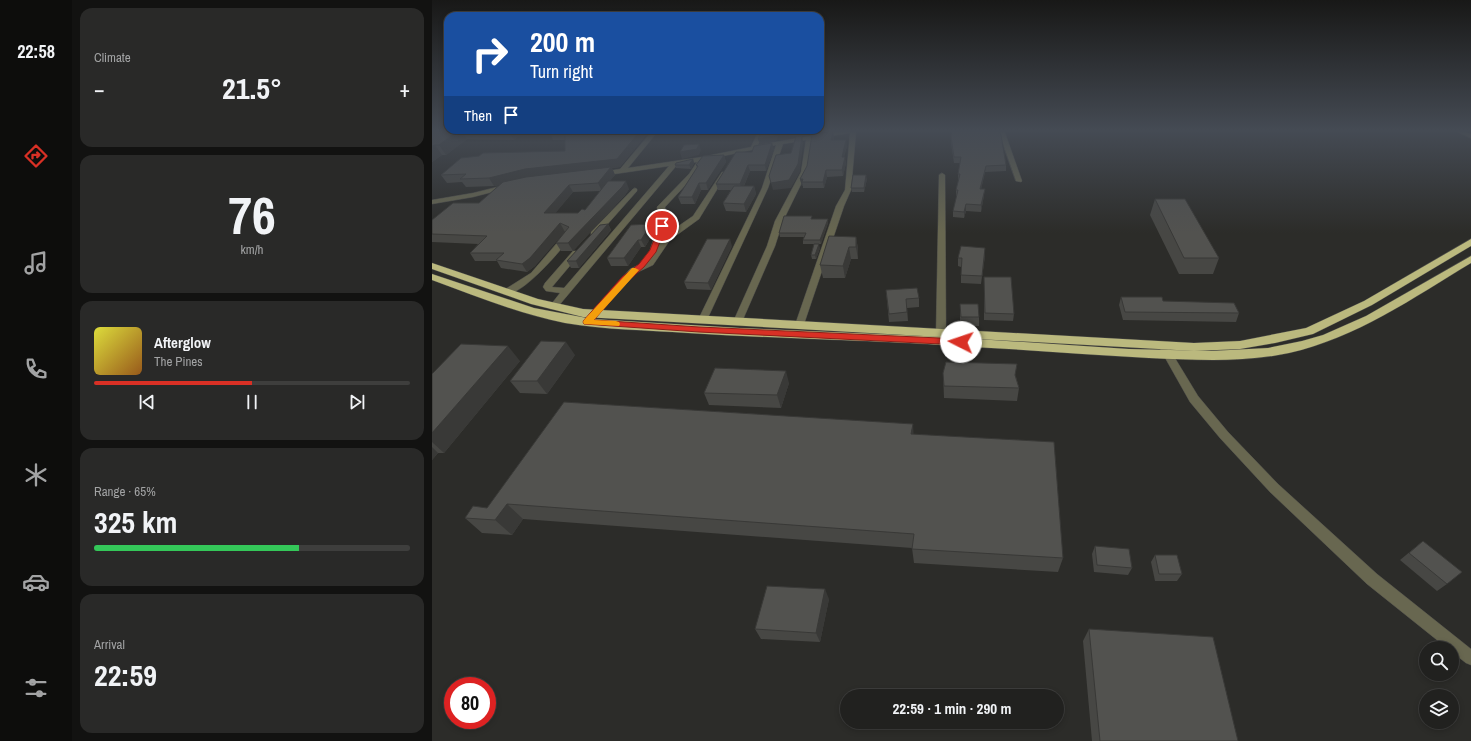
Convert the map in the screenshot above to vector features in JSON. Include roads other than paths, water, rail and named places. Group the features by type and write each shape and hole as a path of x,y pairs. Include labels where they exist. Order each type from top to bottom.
{"highway":[{"path":"432,266 470,280 591,318 1166,350 1275,340 1309,331 1368,303 1471,242"},
{"path":"432,277 557,317 703,320 941,333 1226,355 1261,353 1304,345 1334,334 1383,311 1471,259"},
{"path":"460,286 470,280"},
{"path":"1368,303 1383,311"}],"street":[{"path":"622,171 627,165"},
{"path":"591,175 670,165"},
{"path":"553,307 674,165"},
{"path":"591,318 625,279 642,266 654,250 663,222 661,207 692,175 699,165"},
{"path":"642,266 650,263 667,238 673,232 696,217 729,165"},
{"path":"703,320 765,188 773,165"},
{"path":"738,322 771,246 779,221 804,172 805,165"},
{"path":"800,325 840,206 847,192 850,165"},
{"path":"1013,165 1019,181"},
{"path":"941,333 942,175"},
{"path":"432,202 515,185"},
{"path":"566,291 549,289 547,287 635,190"},
{"path":"507,292 534,275 568,235"},
{"path":"1166,350 1194,399 1224,435 1274,488 1372,579 1471,658"}]}
